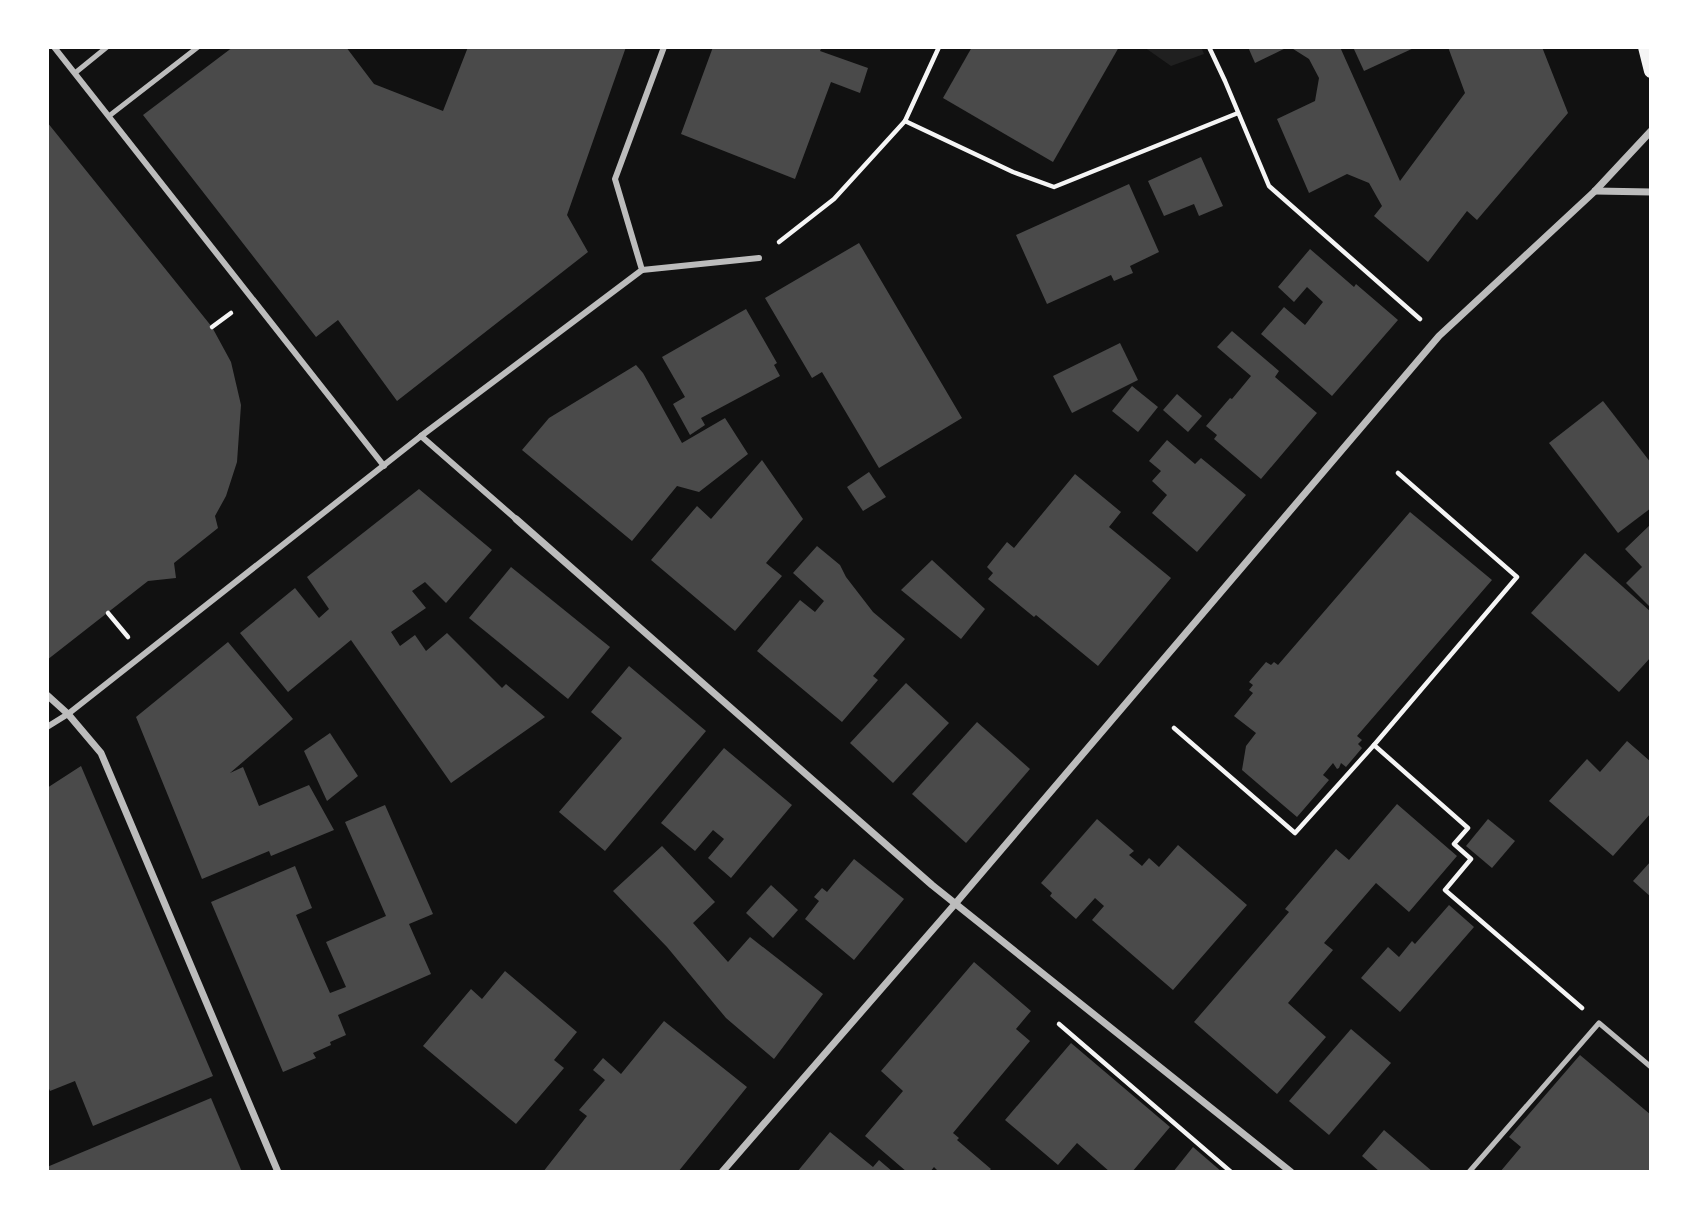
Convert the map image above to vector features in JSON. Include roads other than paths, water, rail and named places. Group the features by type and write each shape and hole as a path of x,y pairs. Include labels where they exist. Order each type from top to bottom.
{"main road":[{"path":"1645,47 1651,71"}],"street":[{"path":"54,47 384,466"},
{"path":"642,270 615,179 664,47"},
{"path":"722,1172 955,904 1439,336 1595,191 1651,131"},
{"path":"1595,191 1651,192"},
{"path":"47,727 68,714 421,436 642,270 759,258"},
{"path":"421,436 955,904 1291,1172"},
{"path":"47,695 68,714 101,753 278,1172"}],"lane":[{"path":"75,73 107,47"},
{"path":"109,116 198,47"},
{"path":"1469,1172 1599,1023 1651,1067"}]}
